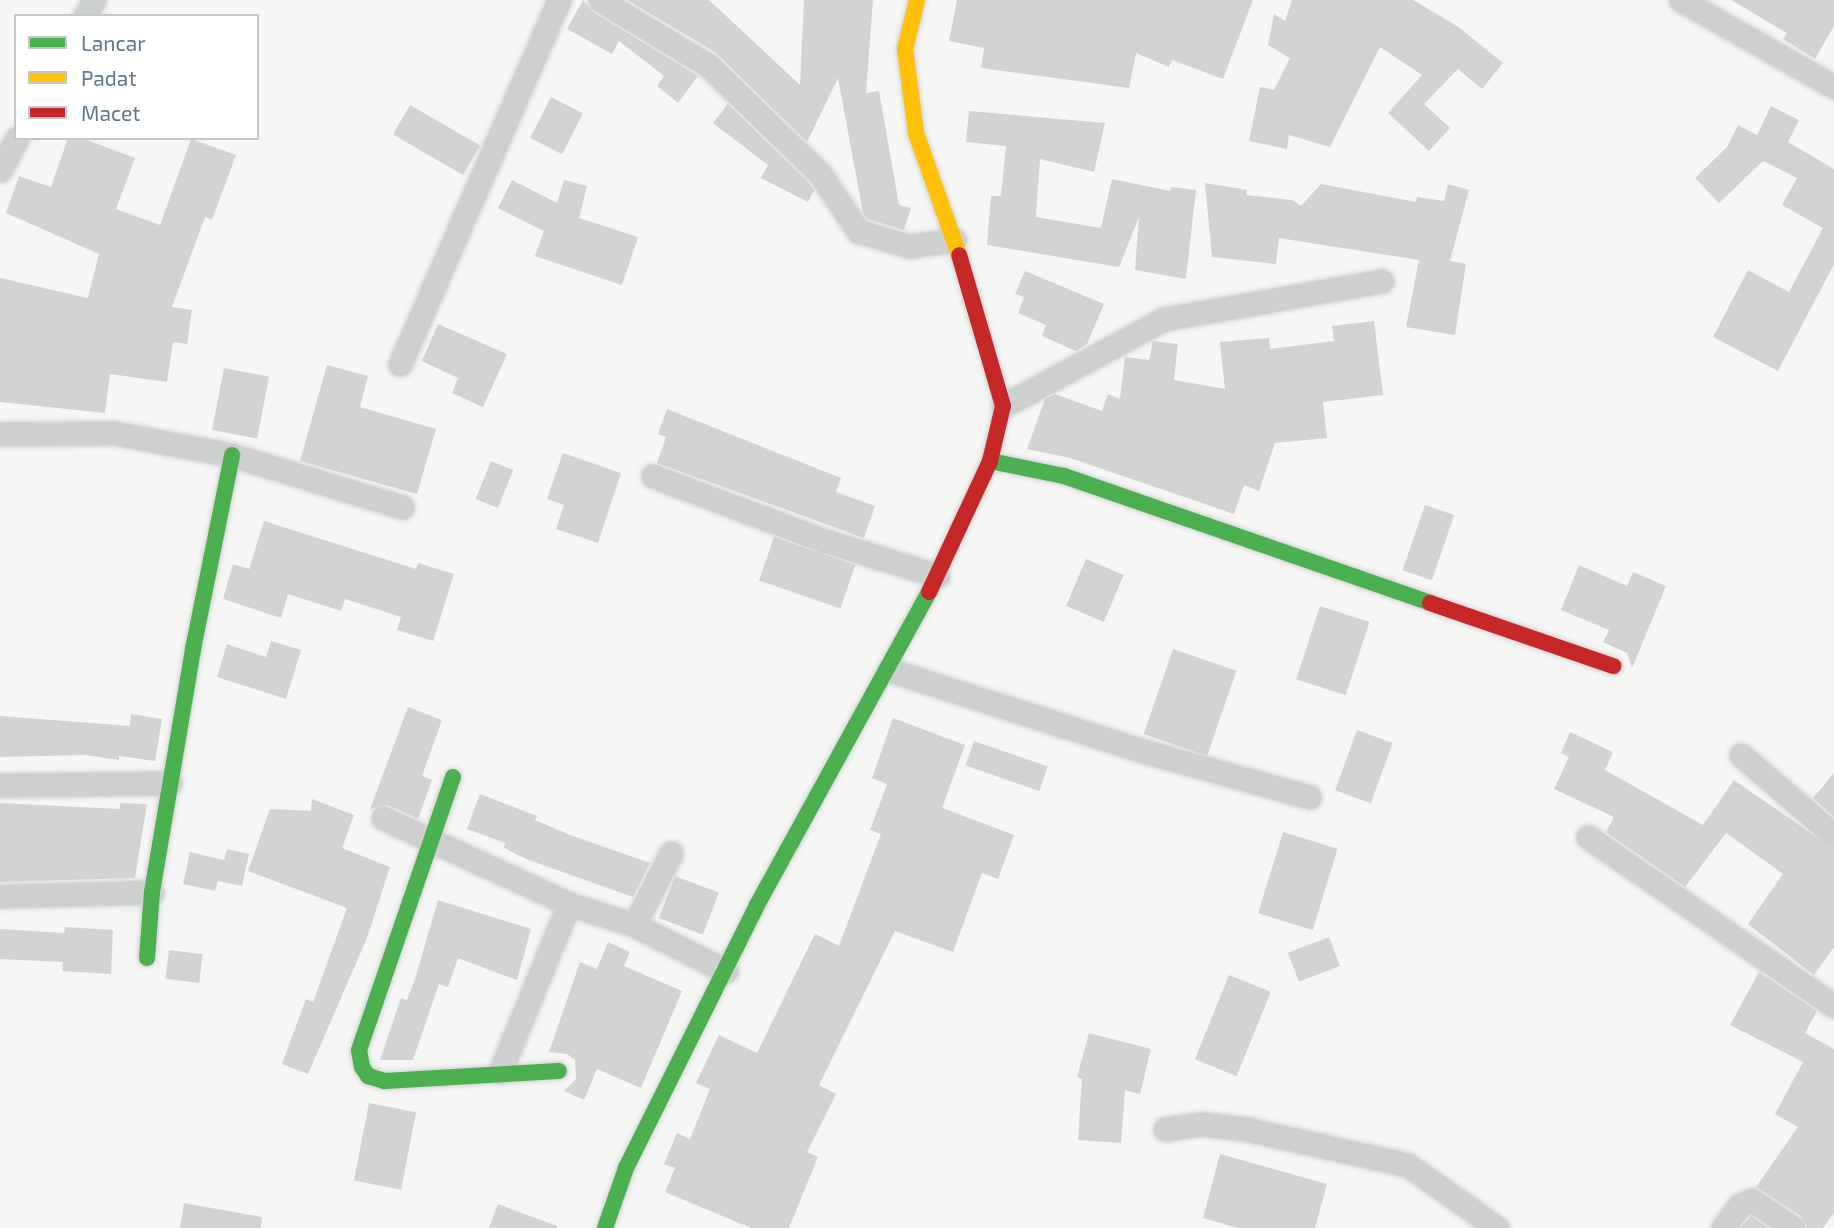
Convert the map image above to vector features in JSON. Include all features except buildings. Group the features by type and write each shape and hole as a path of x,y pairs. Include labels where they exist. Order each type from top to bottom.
{"street":[{"path":"400,364 559,0"},
{"path":"600,0 709,66 820,174 858,231 909,246 955,240"},
{"path":"605,1228 626,1168 758,905 889,670 938,576 990,461 1003,407 955,240 916,133 905,50 918,0"},
{"path":"1681,0 1831,78"},
{"path":"0,170 16,140"},
{"path":"1003,407 1164,319 1382,281"},
{"path":"0,433 114,433 232,455 402,507"},
{"path":"147,958 152,892 170,783 232,455"},
{"path":"990,461 1064,476 1613,666"},
{"path":"653,476 822,540 938,576"},
{"path":"889,670 1136,749 1309,797"},
{"path":"1741,755 1834,835"},
{"path":"453,777 434,840 359,1051 362,1067 368,1076 384,1081 500,1072 559,1071"},
{"path":"0,785 170,783"},
{"path":"383,818 569,904 634,925 726,971"},
{"path":"1588,837 1834,1006"},
{"path":"634,925 671,853"},
{"path":"0,896 152,892"},
{"path":"500,1072 569,904"},
{"path":"1165,1129 1202,1124 1246,1129 1408,1165 1497,1228"},
{"path":"1723,1228 1739,1206 1752,1200 1793,1228"}],"traffic: fast":[{"path":"147,958 152,892 193,649 232,455"},
{"path":"990,461 1064,476 1430,603"},
{"path":"605,1228 626,1168 757,905 929,592"},
{"path":"453,777 359,1050 362,1067 368,1076 384,1081 559,1071"}],"traffic: slow":[{"path":"917,0 905,49 916,133 959,255"}],"traffic: jam":[{"path":"929,592 990,461 1003,406 959,255"},
{"path":"1430,603 1613,666"}]}
